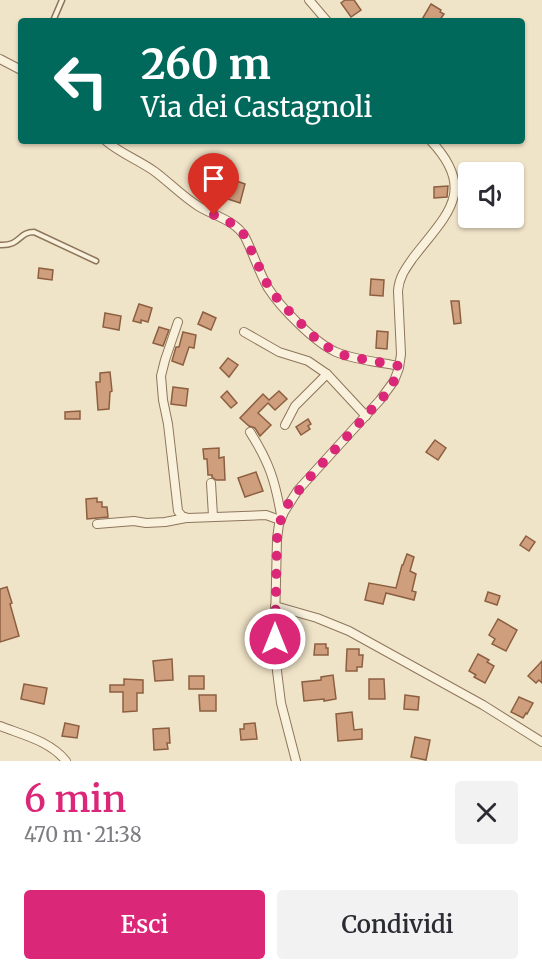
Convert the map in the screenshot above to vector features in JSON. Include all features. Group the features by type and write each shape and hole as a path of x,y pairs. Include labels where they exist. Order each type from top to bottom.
{"street":[{"path":"309,0 324,18"},
{"path":"0,59 18,68"},
{"path":"110,144 156,173 197,206 239,229 270,290 317,340 346,356 399,366"},
{"path":"281,518 298,490 387,392 396,376 401,348 398,291 401,275 447,214 454,193 454,180 450,165 434,144"},
{"path":"178,322 163,363 161,376 177,509 186,518"},
{"path":"244,332 279,352 308,361 327,374 366,416"},
{"path":"285,425 295,406 327,374"},
{"path":"250,432 266,458 278,493 281,518 277,539 275,631 280,697 296,761"},
{"path":"211,483 213,516"},
{"path":"97,524 134,521 172,522 186,518 213,516 266,515 281,518"},
{"path":"275,606 317,618 349,631 490,709 542,742"},
{"path":"0,726 46,744 66,761"}],"lane":[{"path":"54,18 62,0"},
{"path":"0,245 14,243 25,233 34,232 96,261"}],"building":[{"path":"345,0 354,0 361,10 351,17 341,3"},
{"path":"431,4 444,14 441,18 423,18"},
{"path":"234,180 245,184 240,203 228,199"},
{"path":"448,186 447,197 434,198 434,187"},
{"path":"39,268 53,270 52,280 38,278"},
{"path":"371,279 384,280 383,296 370,295"},
{"path":"451,301 459,301 461,323 454,324"},
{"path":"139,304 152,308 148,322 133,321"},
{"path":"203,312 216,318 211,330 198,324"},
{"path":"105,313 121,316 119,330 103,327"},
{"path":"159,327 169,330 163,346 153,343"},
{"path":"377,331 388,332 387,349 376,348"},
{"path":"183,332 196,335 194,348 189,347 183,365 172,361"},
{"path":"228,358 238,365 229,377 220,368"},
{"path":"110,372 112,391 110,392 109,409 98,410 96,382 100,382 100,373"},
{"path":"173,387 188,389 186,406 171,404"},
{"path":"227,391 237,403 231,408 221,397"},
{"path":"279,391 287,399 275,410 268,403 258,413 271,425 260,436 255,428 240,418 263,394 269,400"},
{"path":"80,411 80,419 65,419 65,412"},
{"path":"308,419 311,424 308,426 310,429 301,435 296,427"},
{"path":"435,440 446,448 438,460 426,452"},
{"path":"219,448 219,458 224,457 225,480 216,480 212,475 208,475 207,459 204,459 203,449"},
{"path":"256,472 263,491 245,497 238,478"},
{"path":"97,498 97,502 102,502 102,507 107,507 108,517 87,519 86,499"},
{"path":"526,536 535,542 529,551 520,545"},
{"path":"407,554 414,557 410,571 416,574 412,591 416,592 414,600 386,593 383,604 365,600 369,583 396,588"},
{"path":"7,587 19,636 0,642 0,589"},
{"path":"488,592 500,596 497,605 485,601"},
{"path":"498,619 517,630 506,651 492,644 495,639 489,635"},
{"path":"315,644 326,644 328,655 314,655"},
{"path":"347,649 359,649 359,655 363,655 362,667 357,667 357,671 346,671"},
{"path":"478,654 494,666 485,683 469,671"},
{"path":"172,659 173,680 155,681 153,661"},
{"path":"542,661 542,683 539,680 536,683 528,676"},
{"path":"333,675 336,699 304,701 302,682 321,680 321,677"},
{"path":"189,676 204,676 204,689 189,689"},
{"path":"124,679 143,680 143,693 137,693 137,711 123,712 123,692 110,692 110,685 124,685"},
{"path":"369,679 384,679 385,699 369,699"},
{"path":"24,684 47,688 44,704 21,699"},
{"path":"199,695 216,695 216,711 200,711"},
{"path":"405,695 419,697 418,710 404,709"},
{"path":"519,697 533,703 523,718 511,712"},
{"path":"352,712 354,730 362,729 362,739 338,741 336,714"},
{"path":"65,723 79,726 77,738 62,736"},
{"path":"255,723 257,739 241,740 240,729 244,729 244,724"},
{"path":"169,728 168,749 154,750 153,729"},
{"path":"415,737 430,740 426,760 411,757"}],"route":[{"path":"214,215 242,231 270,290 306,330 324,346 346,356 399,366 394,381 384,396 309,478 282,514 277,539 275,639"}]}
